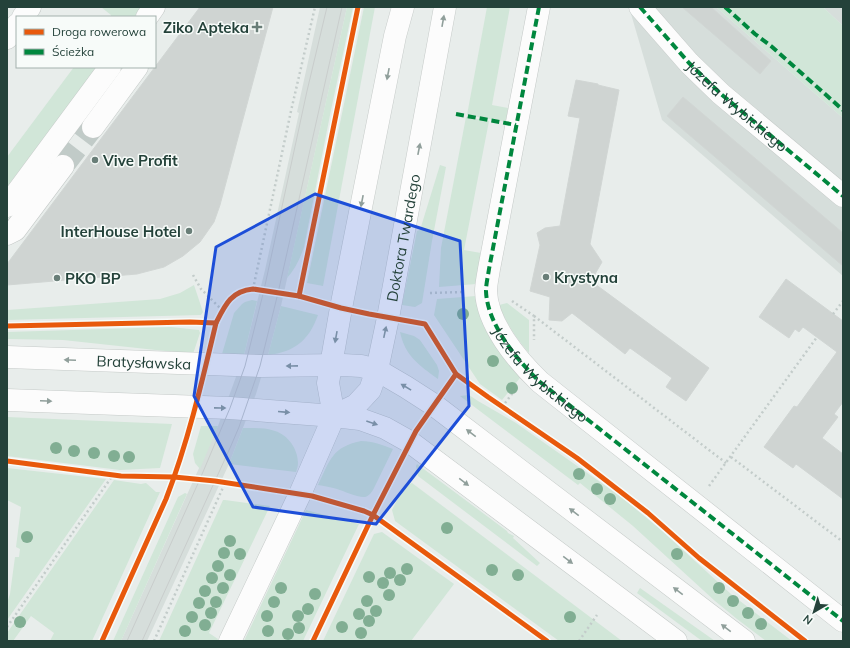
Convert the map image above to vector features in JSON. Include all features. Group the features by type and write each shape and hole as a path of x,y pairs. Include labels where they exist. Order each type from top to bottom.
{"street":[{"path":"24,16 30,7"},
{"path":"390,7 395,36"},
{"path":"230,641 300,494 334,416 328,383 331,365 395,36 403,7"},
{"name":"Doktora Twardego","path":"334,416 356,405 370,390 377,370 445,7"},
{"name":"Józefa Wybickiego","path":"538,7 489,269 486,291 494,322 514,354 540,382 843,621"},
{"name":"Józefa Wybickiego","path":"640,7 689,63 716,88 843,196"},
{"path":"7,38 16,26"},
{"path":"7,206 109,68"},
{"path":"92,127 136,68"},
{"path":"7,234 15,230 63,166"},
{"name":"Bratysławska","path":"7,357 260,366 343,365 360,366 377,370"},
{"path":"377,370 434,405 744,641"},
{"path":"7,400 230,408 360,419 385,428 410,442 676,641"}],"path":[{"path":"253,289 315,7"},
{"path":"193,275 201,289 222,310"},
{"path":"833,314 843,301"},
{"path":"534,316 726,463"},
{"path":"695,504 816,337"},
{"path":"730,457 843,542"},
{"path":"7,627 113,475"},
{"path":"154,641 225,483"},
{"path":"579,641 597,616"}],"highlighted area":[{"path":"315,194 460,241 469,406 376,524 253,507 194,396 216,247"}],"shaded area":[{"path":"320,7 347,7 281,306 256,394 229,464 147,641 121,641 218,426 244,355 265,270"},
{"path":"629,7 716,7 843,118 843,276 662,120"},
{"path":"823,7 843,7 843,26"}],"green space":[{"path":"101,7 142,7 135,16 111,15"},
{"path":"347,7 353,7 304,247 297,264 287,278"},
{"path":"364,7 375,7 323,286 307,283"},
{"path":"487,7 510,7 492,105 508,108 506,122 467,115"},
{"path":"716,7 823,7 843,26 843,118"},
{"path":"73,68 96,68 7,187 7,157"},
{"path":"466,117 489,121 464,250 481,253 476,284 439,287 441,248"},
{"path":"440,165 446,167 422,303 415,307 402,305 417,231 420,230"},
{"path":"194,285 203,312 201,315 7,320 7,310 160,299 180,293"},
{"path":"476,296 477,304 484,323 520,378 502,400 480,384 434,315 437,299"},
{"path":"252,300 257,301 244,355 222,354 234,313 242,304"},
{"path":"507,303 529,320 529,353 512,330 499,305"},
{"path":"281,306 318,315 310,331 300,343 286,351 268,355"},
{"path":"171,327 199,330 200,333 193,354 63,340 7,339 7,332"},
{"path":"400,332 414,336 420,340 437,365 439,371 438,379 409,354 405,348"},
{"path":"469,395 516,423 620,496 660,529 731,594 792,641 766,641 737,619 715,601 633,526 580,483 578,485 460,396"},
{"path":"7,417 172,424 160,468 120,470 7,456"},
{"path":"201,426 218,426 200,469 195,463 193,454"},
{"path":"243,428 267,429 280,433 288,439 298,458 296,472 229,464"},
{"path":"361,441 373,442 393,449 370,494 362,497 335,488 318,485 333,456 344,447"},
{"path":"417,464 514,536 513,538 540,563 537,566 418,476"},
{"path":"7,468 106,479 7,620 7,603 10,594 15,557 19,557 20,549 16,547 21,507 7,500"},
{"path":"114,480 141,484 146,483 156,492 160,492 92,641 50,641 54,633 31,616 13,641 7,641 7,633"},
{"path":"412,483 622,641 559,641 395,521 392,510 404,486"},
{"path":"185,493 187,494 121,641 113,641 178,497"},
{"path":"223,500 270,506 209,633 218,639 217,641 159,641"},
{"path":"306,510 359,524 303,641 244,641"},
{"path":"382,532 454,584 411,641 323,641 374,534"},
{"path":"640,588 715,641 702,641 637,593"}],"building":[{"path":"200,7 273,7 220,205 214,222 200,242 183,256 164,267 137,274 7,285 7,264 154,68 156,68 156,66"},
{"path":"682,7 711,7 771,61 760,74"},
{"path":"576,80 619,90 590,244 602,262 591,281 709,368 686,401 666,387 672,378 630,348 625,354 572,313 562,321 549,320 550,297 530,291 540,245 537,233 545,228 560,226 580,118 568,116"},
{"path":"683,97 843,233 843,266 667,116"},
{"path":"786,279 843,321 843,402 834,414 838,417 822,438 843,454 843,499 796,464 793,468 764,447 794,406 797,407 837,352 803,327 799,332 795,329 789,338 759,317"}],"tunnel":[{"path":"63,166 93,127"}],"tram line":[{"path":"127,641 200,479 230,408 245,366 264,290 307,91 327,7"},
{"path":"142,641 230,448 239,427 260,366 278,293 342,7"}],"marked path":[{"path":"539,7 487,283 486,291 488,303 497,328 513,352 540,382 843,621"},
{"path":"640,7 689,63 721,94 843,196"},
{"path":"725,7 843,110"},
{"path":"456,114 516,125"}],"cycle path":[{"path":"299,296 358,7"},
{"path":"7,326 190,322 216,323 222,310 234,296 245,290 253,289 299,296 341,308 425,324 456,374 577,458 648,513 699,558 805,641"},
{"path":"102,641 166,499 174,477 194,412 216,323"},
{"path":"313,641 373,515 416,431 456,374"},
{"path":"7,461 121,476 174,477 215,481 312,496 364,511 373,515 547,641"}],"place":[{"name":"Ziko Apteka","path":"257,27"},
{"name":"Vive Profit","path":"95,160"},
{"name":"InterHouse Hotel","path":"189,231"},
{"name":"Krystyna","path":"546,277"},
{"name":"PKO BP","path":"57,278"}]}
